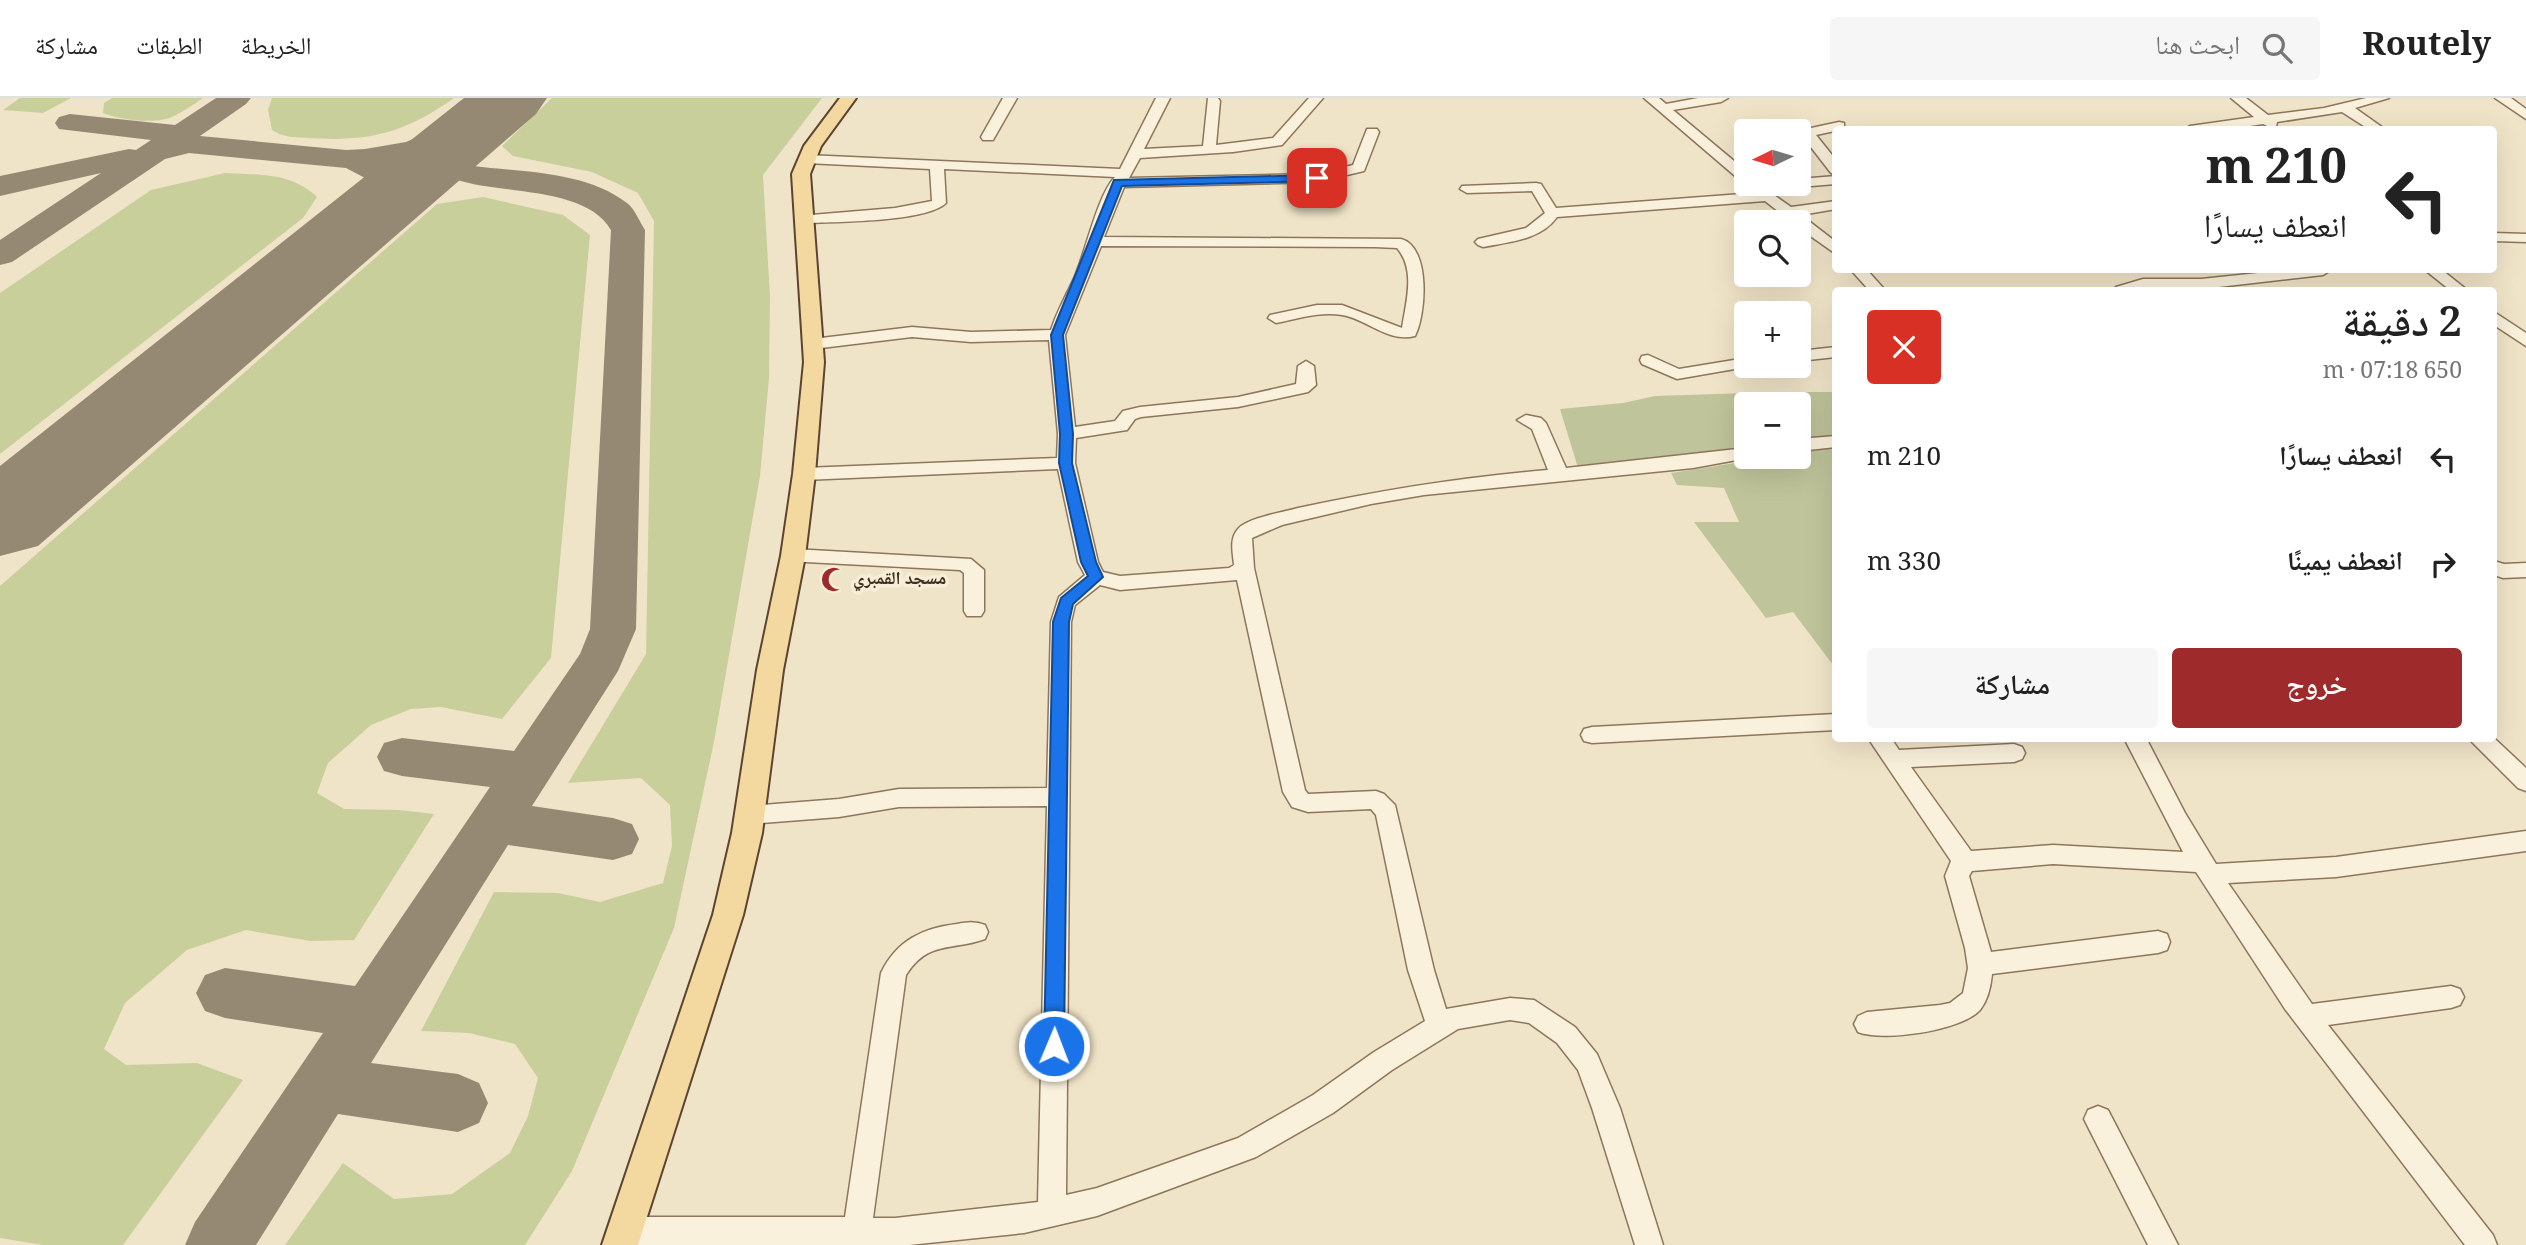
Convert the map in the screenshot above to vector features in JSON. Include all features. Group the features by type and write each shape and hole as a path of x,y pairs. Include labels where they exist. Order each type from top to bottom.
{"main road":[{"path":"622,1238 728,915 750,814 770,670 793,556 804,474 814,362 802,174 806,159 848,98"}],"street":[{"path":"988,137 1010,98"},
{"path":"1163,98 1121,178 1057,335 1067,434 1066,463 1088,562 1096,577 1120,583 1206,578 1233,574 1244,568"},
{"path":"1135,154 1277,142 1316,98"},
{"path":"1657,103 1721,98"},
{"path":"2238,98 2273,126"},
{"path":"2219,126 2345,108 2382,98"},
{"path":"2502,98 2526,115"},
{"path":"1209,149 1213,101"},
{"path":"1657,103 1734,167"},
{"path":"2345,108 2374,126"},
{"path":"1832,128 1807,133 1832,165"},
{"path":"806,159 937,164 1121,178 1323,178 1359,168 1371,132"},
{"path":"804,219 914,210 936,205 939,203 937,164"},
{"path":"1811,182 1832,180"},
{"path":"1467,189 1536,187 1552,214"},
{"path":"1552,214 1734,194"},
{"path":"1802,210 1832,206"},
{"path":"1483,242 1532,230 1547,222 1552,214"},
{"path":"1811,230 1832,247"},
{"path":"2497,237 2526,238"},
{"path":"1094,241 1375,242 1401,244 1410,254 1417,285 1409,333 1401,334 1364,315 1340,310 1323,309 1276,318"},
{"path":"1862,273 1874,287"},
{"path":"2132,287 2143,284 2201,284 2297,273"},
{"path":"2437,273 2455,287"},
{"path":"2497,319 2526,322"},
{"path":"2497,319 2526,341"},
{"path":"813,344 912,332 971,337 1057,335"},
{"path":"1811,355 1832,352"},
{"path":"1648,359 1677,374 1734,364"},
{"path":"1067,434 1121,426 1129,415 1140,412 1238,402 1304,388 1306,366"},
{"path":"1525,420 1535,422 1540,427 1560,476"},
{"path":"1811,444 1832,441"},
{"path":"1439,1026 1421,970 1387,811 1383,804 1376,800 1308,803 1300,801 1294,793 1244,568 1242,538 1255,527 1346,502 1422,489 1734,455"},
{"path":"804,474 1066,463"},
{"path":"793,556 964,564 974,570 974,611"},
{"path":"2497,569 2526,570"},
{"path":"1052,1212 1061,622 1066,602 1096,577"},
{"path":"1592,735 1832,722"},
{"path":"1882,742 1965,862"},
{"path":"2137,742 2178,821 2207,869 2306,1016 2478,1244"},
{"path":"2484,742 2523,776"},
{"path":"1894,759 2014,753"},
{"path":"750,814 839,808 899,798 1058,797"},
{"path":"1867,1024 1956,1013 1969,1005 1976,994 1981,964 1957,876 1959,868 1965,862 2044,855 2207,869 2336,867 2526,841"},
{"path":"857,1232 894,973 913,946 924,941 976,932"},
{"path":"1981,964 2158,942"},
{"path":"2306,1016 2451,998"},
{"path":"622,1238 857,1232 980,1234 1024,1219 1097,1202 1246,1148 1323,1104 1453,1018 1510,1009 1534,1012 1566,1035 1588,1063 1606,1108 1649,1245"},
{"path":"2098,1119 2164,1245"}],"green space":[{"path":"20,98 71,98 43,113 3,110"},
{"path":"112,98 203,98 167,119 149,121 119,118 103,113 104,103"},
{"path":"272,98 454,98 419,120 386,133 330,139 290,137 272,130 268,110"},
{"path":"552,98 822,98 763,175 770,297 769,378 760,476 714,742 674,928 572,1171 525,1245 285,1245 343,1163 394,1199 452,1194 510,1153 528,1116 538,1078 515,1044 469,1033 421,1031 494,892 558,893 600,902 663,883 672,846 670,805 641,778 568,783 646,654 654,221 638,193 592,172 513,156 502,146"},
{"path":"225,173 274,176 296,183 317,197 303,218 0,454 0,293 151,190"},
{"path":"483,197 563,215 590,235 551,658 502,719 441,707 411,709 371,725 328,763 317,793 344,809 434,814 354,940 310,941 246,930 187,950 125,1003 104,1049 126,1065 197,1063 243,1080 123,1245 43,1245 0,1238 0,586 437,204"},
{"path":"1811,392 1832,392 1832,440 1811,442"},
{"path":"1734,393 1734,450 1579,471 1560,409 1623,403 1655,396"},
{"path":"1831,448 1832,664 1793,612 1766,618 1694,522 1739,522 1724,488 1677,485 1671,473 1734,463 1734,469 1811,469 1811,451"}],"taxiway":[{"path":"0,255 236,98"},
{"path":"346,159 383,156 417,149 434,144 482,121"},
{"path":"70,123 177,134"},
{"path":"160,151 189,144 346,159"},
{"path":"369,1014 601,659 613,629 628,230 617,211 595,197 560,186 464,174 449,160 449,147"},
{"path":"0,186 129,158"},
{"path":"346,159 365,164 377,172 382,184 383,204"},
{"path":"402,757 527,772"},
{"path":"495,822 613,839"},
{"path":"225,993 369,1014"},
{"path":"323,1084 369,1014"},
{"path":"218,1245 323,1084"},
{"path":"323,1084 458,1103"}],"runway":[{"path":"0,521 510,98"}],"place":[{"name":"مسجد القمبري","path":"833,580"}],"route":[{"path":"1054,1046 1061,622 1066,602 1096,577 1088,562 1066,463 1067,434 1057,335 1117,183 1317,178"}]}
